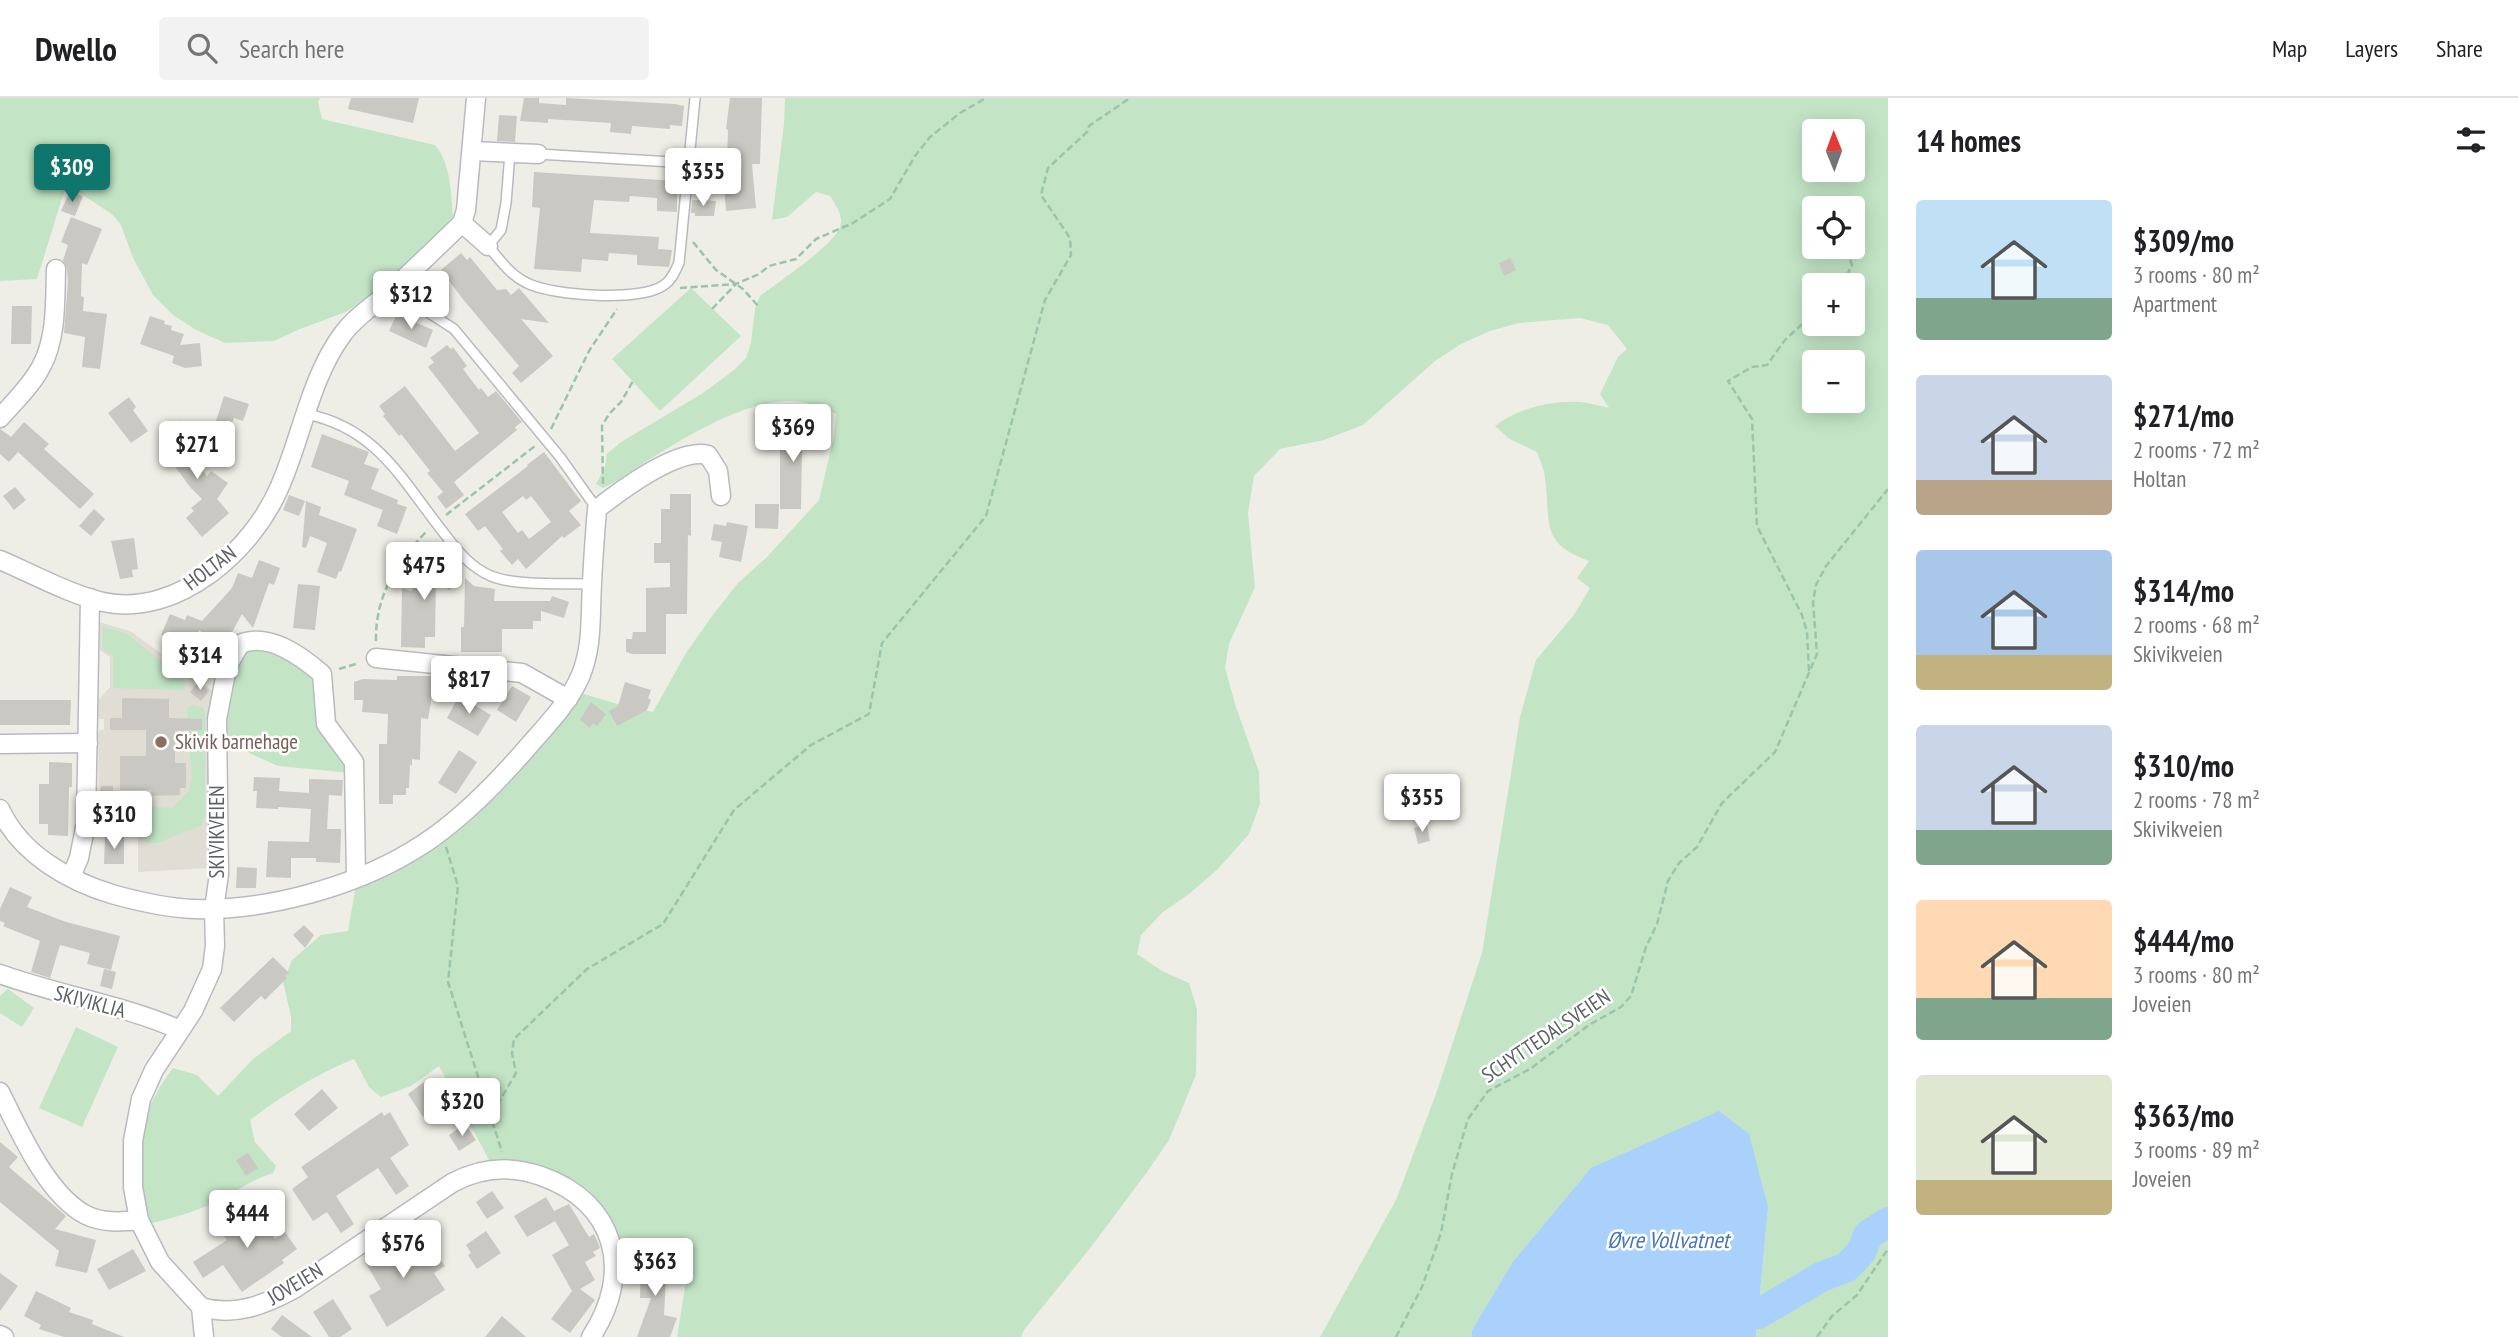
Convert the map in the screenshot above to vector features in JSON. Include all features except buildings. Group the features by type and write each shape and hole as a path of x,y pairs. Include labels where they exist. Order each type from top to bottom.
{"street":[{"path":"476,98 463,223 488,246"},
{"path":"472,151 538,154"},
{"name":"HOLTAN","path":"0,560 90,598 120,604 163,599 188,588 228,558 262,520 274,498 321,371 343,333 463,223"},
{"path":"0,418 31,382 47,356 53,329 56,269"},
{"path":"600,507 652,473 688,455 701,453 708,455 718,471 721,496"},
{"name":"SKIVIKVEIEN","path":"0,809 14,832 34,853 71,877 95,889 155,905 214,909 266,903 305,894 356,877 411,852 442,831 505,773 568,699 579,679 588,654 592,628 592,584 600,507"},
{"path":"71,877 79,858 86,823 90,598"},
{"name":"SKIVIKVEIEN","path":"214,909 219,874 216,719 231,658 240,644 262,640 303,658 322,674"},
{"path":"376,658 522,673 568,699"},
{"path":"322,674 327,724 354,762 356,877"},
{"path":"0,744 88,743"},
{"path":"204,1337 201,1307 160,1262 139,1220 133,1186 132,1150 141,1099 154,1070 204,993 212,969 215,946 214,909"},
{"name":"SKIVIKLIA","path":"0,974 42,989 160,1021 180,1030"},
{"path":"0,1093 42,1168 75,1208 88,1216 105,1221 139,1220"},
{"name":"JOVEIEN","path":"201,1307 229,1312 272,1301 452,1183 467,1175 505,1169 529,1172 555,1181 575,1192 591,1206 603,1223 613,1258 614,1280 604,1314 591,1337"}],"lane":[{"path":"510,153 501,230 488,246 512,273 530,285 559,292 628,296 649,293 664,286 679,263 695,98"},
{"path":"538,154 689,163"},
{"path":"392,289 454,329 600,507"},
{"path":"306,414 339,424 372,443 435,523 472,564 494,578 592,584"}],"path":[{"path":"649,293 693,286 736,284 760,274 769,266 796,259 816,239 853,223 890,199 915,156 930,137 960,113 986,98"},
{"path":"492,1114 516,1073 512,1053 514,1038 587,969 663,924 734,810 811,745 869,713 882,643 986,516 1045,300 1071,255 1070,238 1041,195 1048,168 1087,132 1089,126 1130,98"},
{"path":"684,232 716,271 743,289 759,307"},
{"path":"712,309 736,284"},
{"path":"545,439 570,394 589,351 628,296"},
{"path":"1802,325 1766,365 1752,367 1728,381 1752,419 1757,526 1802,615 1807,632 1810,674"},
{"path":"600,507 602,426 632,381"},
{"name":"SCHYTTEDALSVEIEN","path":"1396,1337 1422,1287 1441,1233 1452,1174 1468,1119 1489,1091 1530,1069 1589,1025 1620,1007 1631,996 1646,947 1657,924 1668,881 1679,863 1696,847 1722,803 1776,752 1817,654 1813,602 1816,585 1826,566 1888,489"},
{"path":"322,674 376,658"},
{"path":"442,831 458,886 448,982 492,1114 505,1169"},
{"path":"1817,1337 1832,1316 1857,1295 1888,1249"}],"shaded area":[{"path":"99,622 130,631 213,691 206,722 211,868 138,872 138,828 99,812 98,734 100,730 104,730 104,719 97,719 97,702 110,687 110,657 100,650"}],"green space":[{"path":"0,98 320,98 318,102 322,119 435,145 447,170 453,217 404,267 373,294 346,312 274,341 225,343 196,330 173,315 153,295 133,258 121,225 113,215 74,189 64,192 37,279 0,281"},
{"path":"785,98 1888,98 1888,1337 1756,1337 1768,1207 1512,1263 1472,1330 1471,1337 1320,1337 1396,1200 1437,1091 1482,953 1520,717 1536,660 1574,615 1590,588 1577,578 1589,561 1562,547 1550,529 1544,475 1537,452 1508,438 1495,426 1524,410 1559,402 1581,402 1609,408 1600,394 1618,357 1627,349 1608,325 1580,318 1519,323 1490,331 1461,344 1435,361 1363,425 1324,440 1280,449 1254,476 1248,513 1255,587 1229,644 1225,668 1259,772 1260,804 1249,834 1218,869 1163,912 1141,935 1137,954 1162,971 1189,983 1197,1009 1196,1075 1169,1140 1021,1337 677,1337 687,1275 681,1249 621,1243 599,1201 584,1186 545,1168 489,1160 439,1066 411,1086 381,1097 369,1087 354,1059 313,1079 250,1120 255,1142 276,1166 273,1173 203,1207 152,1223 143,1202 141,1188 142,1140 148,1110 173,1068 197,1075 218,1096 253,1059 291,1031 291,1016 283,982 292,960 321,935 348,931 356,885 391,871 423,853 453,830 507,778 581,693 653,712 686,653 712,616 738,583 766,558 819,500 834,436 836,414 796,401 769,403 746,409 699,430 603,488 596,484 605,467 607,454 621,442 703,393 746,358 760,296 827,244 841,223 837,207 830,196 816,192 787,217 772,220"},
{"path":"691,288 741,336 660,411 612,359"},
{"path":"102,626 126,633 186,682 184,690 113,688 113,656 103,649"},
{"path":"242,649 274,649 312,675 351,773 278,766 251,754 223,731 229,672"},
{"path":"192,705 203,708 205,713 205,815 202,825 157,843 147,843 140,827 133,821 113,814 114,804 172,808 188,792 192,779 187,709"},
{"path":"8,989 34,1008 22,1027 0,1013 0,996"},
{"path":"76,1027 118,1047 82,1127 39,1108"}],"water":[{"name":"Øvre Vollvatnet","path":"1719,1111 1749,1134 1768,1207 1756,1337 1471,1337 1472,1330 1512,1263 1591,1168"}],"waterway":[{"path":"1758,1314 1821,1277 1847,1267 1861,1252 1868,1235 1888,1222"}],"place":[{"name":"Skivik barnehage","path":"161,742"}]}
